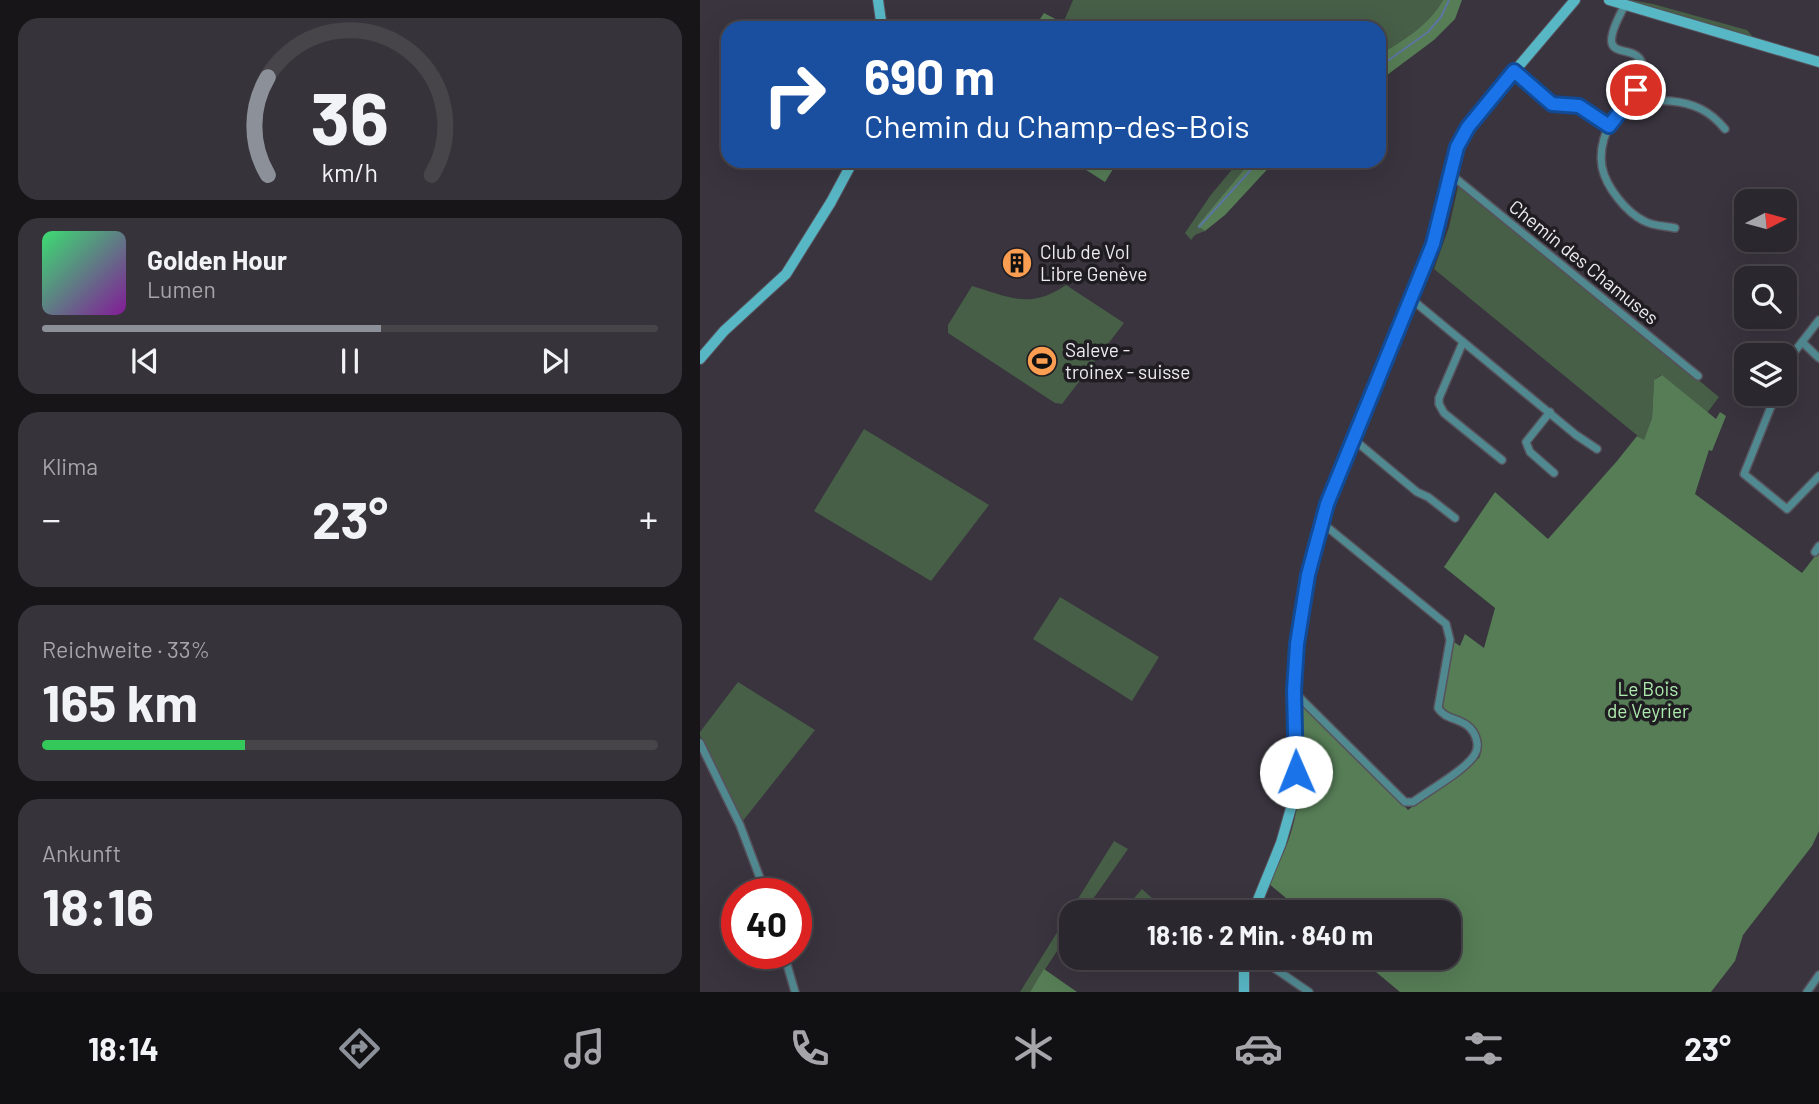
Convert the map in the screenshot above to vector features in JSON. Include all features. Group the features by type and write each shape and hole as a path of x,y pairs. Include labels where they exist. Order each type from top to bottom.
{"street":[{"path":"878,0 881,21"},
{"path":"1258,900 1281,843 1291,808 1296,772 1294,693 1302,610 1321,522 1352,438 1436,235 1449,173 1463,134 1575,0"},
{"path":"1609,0 1819,62"},
{"path":"1625,5 1612,30 1611,38 1616,48 1636,56 1641,61 1643,67 1636,90 1637,101"},
{"path":"1514,71 1552,104 1579,106 1609,126"},
{"path":"1675,228 1641,219 1614,192 1603,171 1602,160 1609,126 1624,107 1637,101 1681,102 1709,113 1725,130"},
{"path":"700,359 729,325 786,274 849,168"},
{"name":"Chemin des Chamuses","path":"1449,173 1698,376"},
{"path":"1410,298 1576,435 1597,449"},
{"path":"1797,348 1819,320"},
{"path":"1463,342 1439,398 1439,404 1444,412 1502,460"},
{"path":"1802,342 1819,358"},
{"path":"1771,406 1744,474 1787,509 1819,476"},
{"path":"1550,412 1525,442 1530,452 1554,473"},
{"path":"1352,438 1417,492 1455,518"},
{"path":"1294,693 1405,802 1413,802 1452,774 1473,757 1477,750 1475,735 1469,727 1443,714 1438,708 1453,636 1443,619 1321,522"},
{"path":"700,743 730,803 760,878"},
{"path":"788,969 795,992"},
{"path":"1244,970 1244,992"},
{"path":"1277,970 1309,992"},
{"path":"1807,992 1819,975"}],"green space":[{"path":"1073,0 1443,0 1423,25 1386,51 1386,21 1064,21"},
{"path":"1443,0 1462,0 1455,19 1434,40 1386,76 1386,51 1423,25"},
{"path":"1629,1 1747,30 1753,37"},
{"path":"1044,13 1059,21 1039,21"},
{"path":"1083,168 1114,168 1105,182"},
{"path":"1233,168 1245,168 1197,226 1205,231 1191,240 1185,233"},
{"path":"1245,168 1269,168 1225,215 1205,231 1197,226"},
{"path":"1459,182 1719,397 1707,413 1661,375 1654,380 1652,418 1644,441 1434,269 1449,227"},
{"name":"Saleve - troinex - suisse","path":"1066,285 1124,323 1062,404 1055,403 948,333 948,325 972,286 1009,297 1030,299 1053,293"},
{"name":"Le Bois de Veyrier","path":"1662,375 1716,419 1720,412 1726,416 1712,451 1709,450 1695,494 1802,573 1819,551 1819,831 1812,846 1743,935 1735,961 1711,992 1400,992 1374,970 1461,970 1461,900 1288,900 1269,884 1296,814 1301,767 1300,705 1308,708 1408,810 1479,758 1481,743 1471,723 1445,711 1442,704 1454,642 1460,646 1465,634 1484,648 1495,608 1444,567 1495,492 1548,539 1637,436 1644,440 1652,418 1654,380"},
{"path":"864,429 989,505 931,581 814,511"},
{"path":"1060,597 1159,657 1132,701 1033,639"},
{"path":"738,682 815,730 742,822 700,736 700,732"},
{"path":"1114,841 1128,849 1092,900 1077,900"},
{"path":"1142,889 1153,899 1152,900 1133,900"},
{"path":"1059,929 1059,948 1030,992 1020,992"},
{"path":"1044,969 1077,992 1030,992"}],"waterway":[{"path":"1386,62 1428,32 1441,17 1449,0"},
{"path":"1199,227 1253,168"}],"place":[{"name":"Club de Vol Libre Genève","path":"1017,263"},
{"name":"Saleve - troinex - suisse","path":"1042,361"}],"route":[{"path":"1296,772 1294,690 1297,644 1321,522 1334,482 1433,244 1451,165 1460,140 1514,71 1552,104 1579,106 1609,126 1624,107 1637,101 1636,90"}]}
